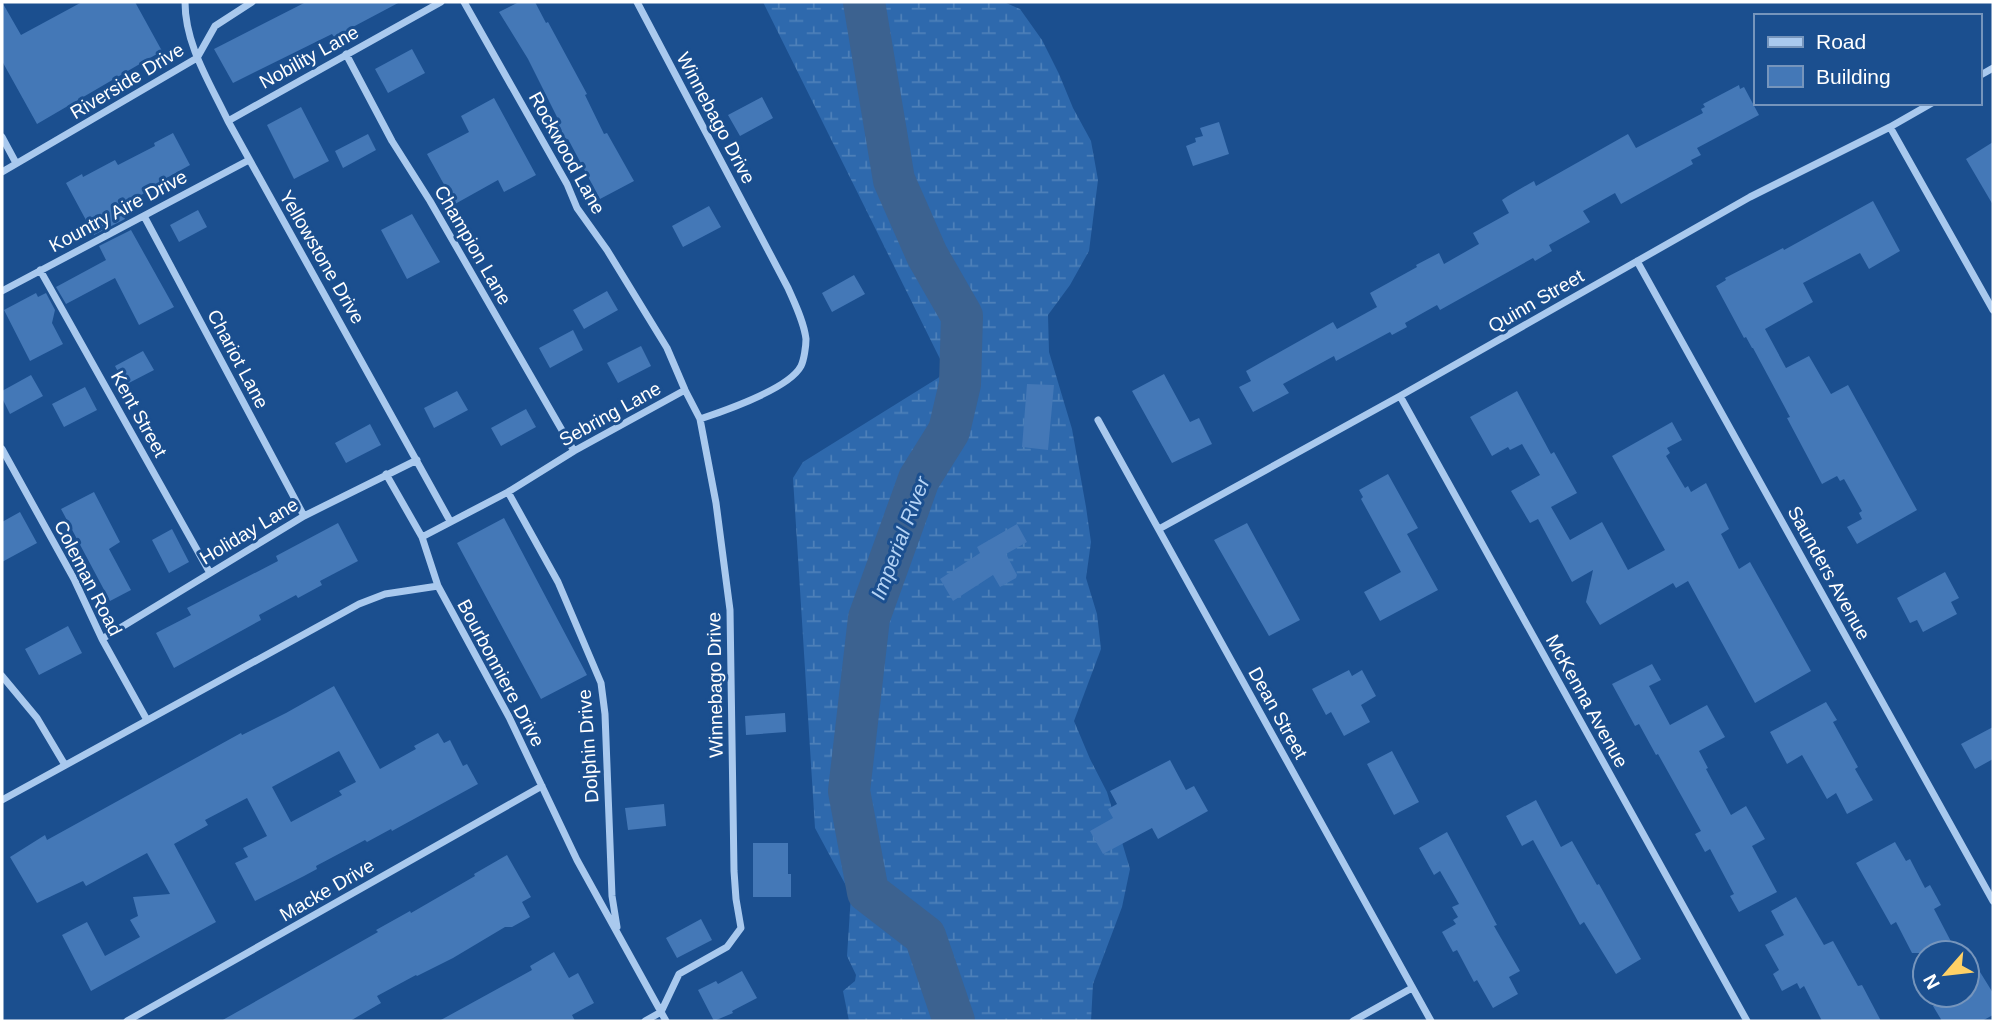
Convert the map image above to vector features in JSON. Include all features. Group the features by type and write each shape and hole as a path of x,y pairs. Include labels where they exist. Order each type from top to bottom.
{"street":[{"name":"Yellowstone Drive","path":"185,2 185,17 197,58 228,121 450,521"},
{"name":"Riverside Drive","path":"2,172 197,58 215,26 253,2"},
{"name":"Nobility Lane","path":"228,121 441,2"},
{"name":"Rockwood Lane","path":"464,2 567,184 577,208 607,250 667,348 685,390"},
{"name":"Winnebago Drive","path":"637,2 788,288 806,341 801,367 782,384 732,408 700,419 718,516 730,610 734,871 741,928 727,947 679,974 661,1012"},
{"name":"Champion Lane","path":"346,54 392,141 430,201 574,451"},
{"name":"Quinn Street","path":"1158,529 1400,396 1750,197 1928,105"},
{"path":"1890,127 1993,310"},
{"path":"2,137 16,163"},
{"name":"Kountry Aire Drive","path":"2,291 249,160"},
{"name":"Chariot Lane","path":"144,216 304,516"},
{"name":"Saunders Avenue","path":"1637,261 1993,901"},
{"name":"Kent Street","path":"40,270 210,573"},
{"name":"Sebring Lane","path":"422,537 508,492 574,451 685,390 700,419"},
{"name":"McKenna Avenue","path":"1400,396 1747,1021"},
{"name":"Dean Street","path":"1098,420 1431,1021"},
{"name":"Coleman Road","path":"2,449 74,579 102,639 147,720"},
{"name":"Holiday Lane","path":"102,639 304,516 417,460"},
{"path":"386,474 422,537 438,586"},
{"name":"Dolphin Drive","path":"508,492 558,582 601,683 605,714 612,895 618,934"},
{"name":"Bourbonniere Drive","path":"2,800 359,604 385,594 438,586 509,717 577,860 666,1021"},
{"path":"2,676 37,718 65,765"},
{"name":"Macke Drive","path":"127,1021 542,786"},
{"path":"1353,1021 1412,988"},
{"path":"645,1021 661,1012"}],"green space":[{"path":"763,2 1004,2 1020,9 1042,40 1091,141 1098,180 1089,251 1070,285 1048,315 1049,352 1072,429 1086,507 1091,542 1086,578 1097,614 1101,649 1074,721 1107,792 1130,869 1122,907 1093,984 1091,1021 849,1021 843,991 855,981 856,975 847,956 851,895 815,828 793,478 803,462 938,378 944,367"}],"building":[{"path":"2,2 21,35 82,2 135,2 162,51 37,124 2,61"},
{"path":"306,2 400,2 334,37 332,34 233,83 214,49"},
{"path":"519,2 535,2 546,23 548,22 587,94 585,95 604,134 607,133 634,181 600,199 568,139 566,140 528,59 499,12"},
{"path":"412,49 425,73 388,93 375,69"},
{"path":"1739,85 1740,89 1744,87 1759,115 1697,148 1701,155 1691,160 1693,164 1621,204 1615,193 1583,211 1590,222 1549,245 1552,251 1535,261 1533,258 1440,310 1437,305 1405,323 1407,327 1392,335 1390,332 1336,361 1334,356 1283,384 1289,393 1253,412 1239,387 1251,381 1246,371 1333,322 1337,329 1377,307 1370,293 1417,267 1416,265 1439,253 1444,264 1479,244 1473,233 1509,213 1502,200 1508,196 1534,181 1536,186 1628,134 1636,148 1703,113 1703,104"},
{"path":"762,97 773,118 740,136 728,115"},
{"path":"494,98 536,175 504,192 498,180 455,204 427,154 469,132 461,116"},
{"path":"301,107 329,161 294,179 267,125"},
{"path":"1219,122 1229,154 1193,166 1186,146 1196,142 1195,138 1203,136 1200,128"},
{"path":"173,133 190,165 161,181 162,184 118,207 125,219 94,235 66,183 115,160 118,165 155,146 154,143"},
{"path":"368,134 376,150 343,168 335,151"},
{"path":"1993,142 1993,205 1966,159"},
{"path":"1873,201 1900,251 1869,269 1860,253 1803,283 1813,302 1765,329 1786,368 1809,356 1831,394 1848,385 1917,510 1857,544 1847,527 1862,519 1859,513 1862,511 1844,479 1840,481 1837,476 1822,484 1787,418 1790,417 1716,286 1726,280 1725,278 1783,248 1784,250"},
{"path":"709,206 721,227 683,247 672,226"},
{"path":"198,210 207,227 179,242 170,225"},
{"path":"412,214 440,262 407,279 381,230"},
{"path":"131,230 174,307 139,325 115,278 66,304 56,287 106,260 99,246"},
{"path":"854,275 865,294 832,312 822,293"},
{"path":"607,291 618,310 584,329 573,310"},
{"path":"36,293 38,297 46,293 55,310 52,323 63,344 30,361 4,310"},
{"path":"573,330 583,350 550,368 539,348"},
{"path":"641,346 651,366 618,383 607,363"},
{"path":"143,351 154,370 125,385 115,366"},
{"path":"1164,374 1190,422 1199,418 1212,444 1172,463 1132,391"},
{"path":"31,375 43,396 10,414 2,398 2,391"},
{"path":"1027,384 1054,385 1048,450 1022,447"},
{"path":"85,387 97,410 64,427 52,404"},
{"path":"457,391 468,410 434,428 424,408"},
{"path":"1517,391 1551,454 1554,452 1577,493 1551,507 1570,540 1602,522 1628,570 1665,550 1612,456 1672,422 1682,440 1667,448 1670,453 1666,456 1685,488 1688,486 1691,492 1706,483 1729,529 1721,534 1739,569 1750,562 1811,671 1755,703 1688,581 1676,588 1673,583 1600,625 1586,602 1593,570 1572,582 1538,519 1530,523 1511,491 1540,475 1522,444 1510,450 1508,447 1492,456 1470,417"},
{"path":"526,409 536,427 501,446 491,428"},
{"path":"370,424 381,445 346,463 335,443"},
{"path":"1388,474 1418,528 1407,534 1438,590 1380,621 1364,592 1401,572 1361,499 1363,497 1359,490"},
{"path":"94,492 120,542 109,549 131,590 110,601 61,509"},
{"path":"20,512 37,543 2,562 2,522"},
{"path":"504,518 587,675 541,699 457,543"},
{"path":"338,523 358,561 320,581 322,585 298,598 296,595 259,615 261,620 174,668 156,633 191,615 187,608 278,561 276,556"},
{"path":"1247,523 1300,620 1269,636 1214,540"},
{"path":"1017,524 1027,542 1006,554 1016,578 1000,587 993,575 953,601 940,579 980,553 977,547"},
{"path":"172,529 189,562 169,573 152,540"},
{"path":"1945,572 1959,598 1951,602 1957,614 1923,632 1917,620 1910,623 1897,598"},
{"path":"68,626 82,653 39,675 25,649"},
{"path":"1652,664 1661,680 1649,686 1670,725 1707,705 1725,737 1699,751 1708,768 1706,769 1731,815 1746,806 1765,839 1752,846 1777,892 1739,912 1730,896 1734,894 1710,849 1705,852 1695,834 1701,831 1658,754 1656,755 1639,724 1635,726 1612,684"},
{"path":"1349,670 1352,676 1362,670 1376,696 1361,705 1370,722 1344,736 1331,712 1326,715 1312,689"},
{"path":"334,686 380,769 438,733 444,743 450,740 463,766 467,764 478,784 392,831 391,829 367,842 365,840 255,901 235,863 248,857 243,848 267,836 247,798 205,820 208,825 174,844 216,922 91,991 62,935 87,922 105,956 140,937 130,920 138,916 133,897 170,894 147,853 86,886 83,881 37,903 10,857 45,835 47,840 241,733 242,735","holes":["339,751 356,782 339,791 342,795 291,822 272,787"]},
{"path":"1826,702 1837,720 1833,722 1858,767 1855,769 1873,800 1847,814 1836,793 1827,799 1802,755 1787,764 1770,732"},
{"path":"785,713 786,732 746,735 745,716"},
{"path":"1993,727 1993,759 1975,769 1961,744"},
{"path":"1392,751 1419,802 1394,815 1367,764"},
{"path":"1170,760 1186,790 1194,786 1208,811 1158,839 1152,828 1103,854 1090,831 1113,818 1108,809 1117,804 1110,791"},
{"path":"1536,800 1561,847 1572,841 1641,959 1616,974 1584,922 1580,925 1533,840 1522,846 1506,816"},
{"path":"664,804 666,826 628,830 625,808"},
{"path":"1447,832 1520,971 1509,977 1518,994 1493,1008 1477,980 1474,982 1457,950 1453,952 1442,932 1456,924 1453,920 1458,917 1452,907 1459,904 1440,871 1434,875 1419,848"},
{"path":"1895,842 1906,861 1910,859 1925,888 1930,885 1941,905 1934,909 1950,939 1911,939 1911,951 1896,922 1891,925 1856,863"},
{"path":"753,843 788,843 791,897 753,897"},
{"path":"507,855 531,897 522,902 530,917 512,927 505,927 453,958 377,996 381,1003 350,1021 221,1021 378,932 376,930 475,876 474,874"},
{"path":"1796,897 1824,945 1833,941 1858,986 1862,985 1881,1021 1822,1021 1804,986 1800,989 1797,983 1782,991 1773,974 1779,970 1765,945 1784,935 1771,911"},
{"path":"701,919 712,940 677,958 666,938"},
{"path":"554,952 569,978 578,973 594,1003 572,1015 575,1021 439,1021 532,970 530,966"},
{"path":"742,971 757,998 714,1021 698,990 716,981 718,984"},
{"path":"1981,974 1993,993 1993,1015 1982,1021 1942,1021 1935,1009 1981,1009"}],"waterway":[{"name":"Imperial River","path":"864,2 894,180 927,255 962,316 960,384 949,431 919,479 869,618 849,791 868,892 925,936 954,1021"}]}
